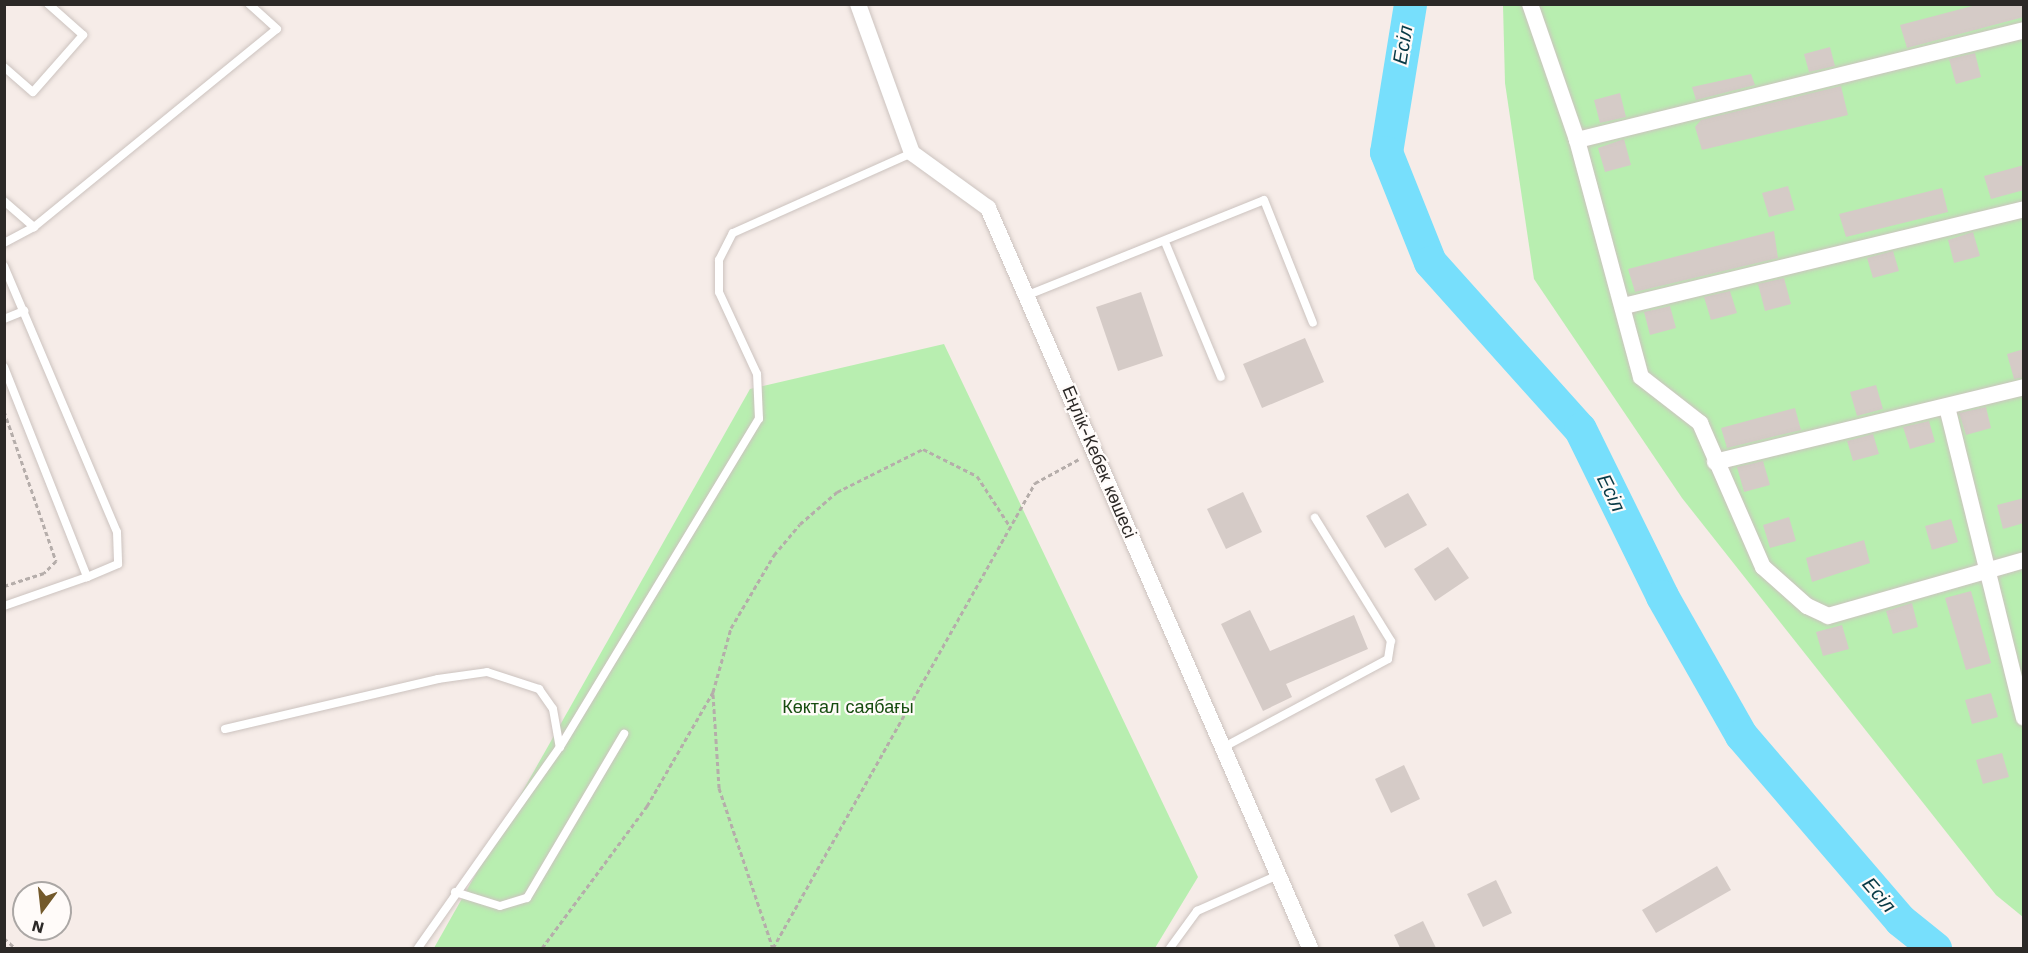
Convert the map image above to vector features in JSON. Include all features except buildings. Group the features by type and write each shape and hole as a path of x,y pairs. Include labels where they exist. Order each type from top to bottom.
{"street":[{"path":"858,4 912,153"},
{"path":"1530,4 1577,140 1624,306 1641,377 1700,423 1715,462 1763,567 1807,606 1828,616 1989,568 2024,560"},
{"path":"1577,140 2024,30"},
{"name":"Еңлік-Кебек көшесі","path":"912,153 988,208 1029,295 1093,451 1224,747 1276,876 1310,948"},
{"path":"1624,306 2024,209"},
{"path":"1715,462 2024,387"},
{"path":"1947,407 1989,568 2024,718"}],"lane":[{"path":"4,68 33,92 83,35 48,4"},
{"path":"4,243 34,227 277,29 249,4"},
{"path":"418,948 455,892 560,747 759,419 757,374 719,292 719,260 733,233 912,153"},
{"path":"1029,295 1165,242 1264,200 1313,323"},
{"path":"4,201 34,227"},
{"path":"1165,242 1221,377"},
{"path":"4,266 117,532 118,564 4,606"},
{"path":"4,319 24,311"},
{"path":"4,367 87,577"},
{"path":"1224,747 1388,659 1391,641 1315,518"},
{"path":"225,729 438,679 487,672 539,688 553,709 560,747"},
{"path":"455,892 500,906 527,898 624,734"},
{"path":"1170,948 1197,911 1276,876"}],"path":[{"path":"4,411 56,561 44,573 4,586"},
{"path":"542,948 647,806 713,692 731,628 774,555 837,492 923,449 939,454 977,476 1011,528"},
{"path":"773,948 1035,483 1093,451"},
{"path":"713,692 719,788 773,948"},
{"path":"4,938 15,948"}],"green space":[{"path":"1503,5 2023,5 2023,917 1996,895 1682,498 1534,279 1505,83"},
{"name":"Көктал саябағы","path":"944,344 1198,877 1155,948 434,948 750,389"}],"waterway":[{"name":"Есіл","path":"1410,4 1386,152 1430,262 1580,429 1662,596 1741,735 1900,920 1935,948"}]}
